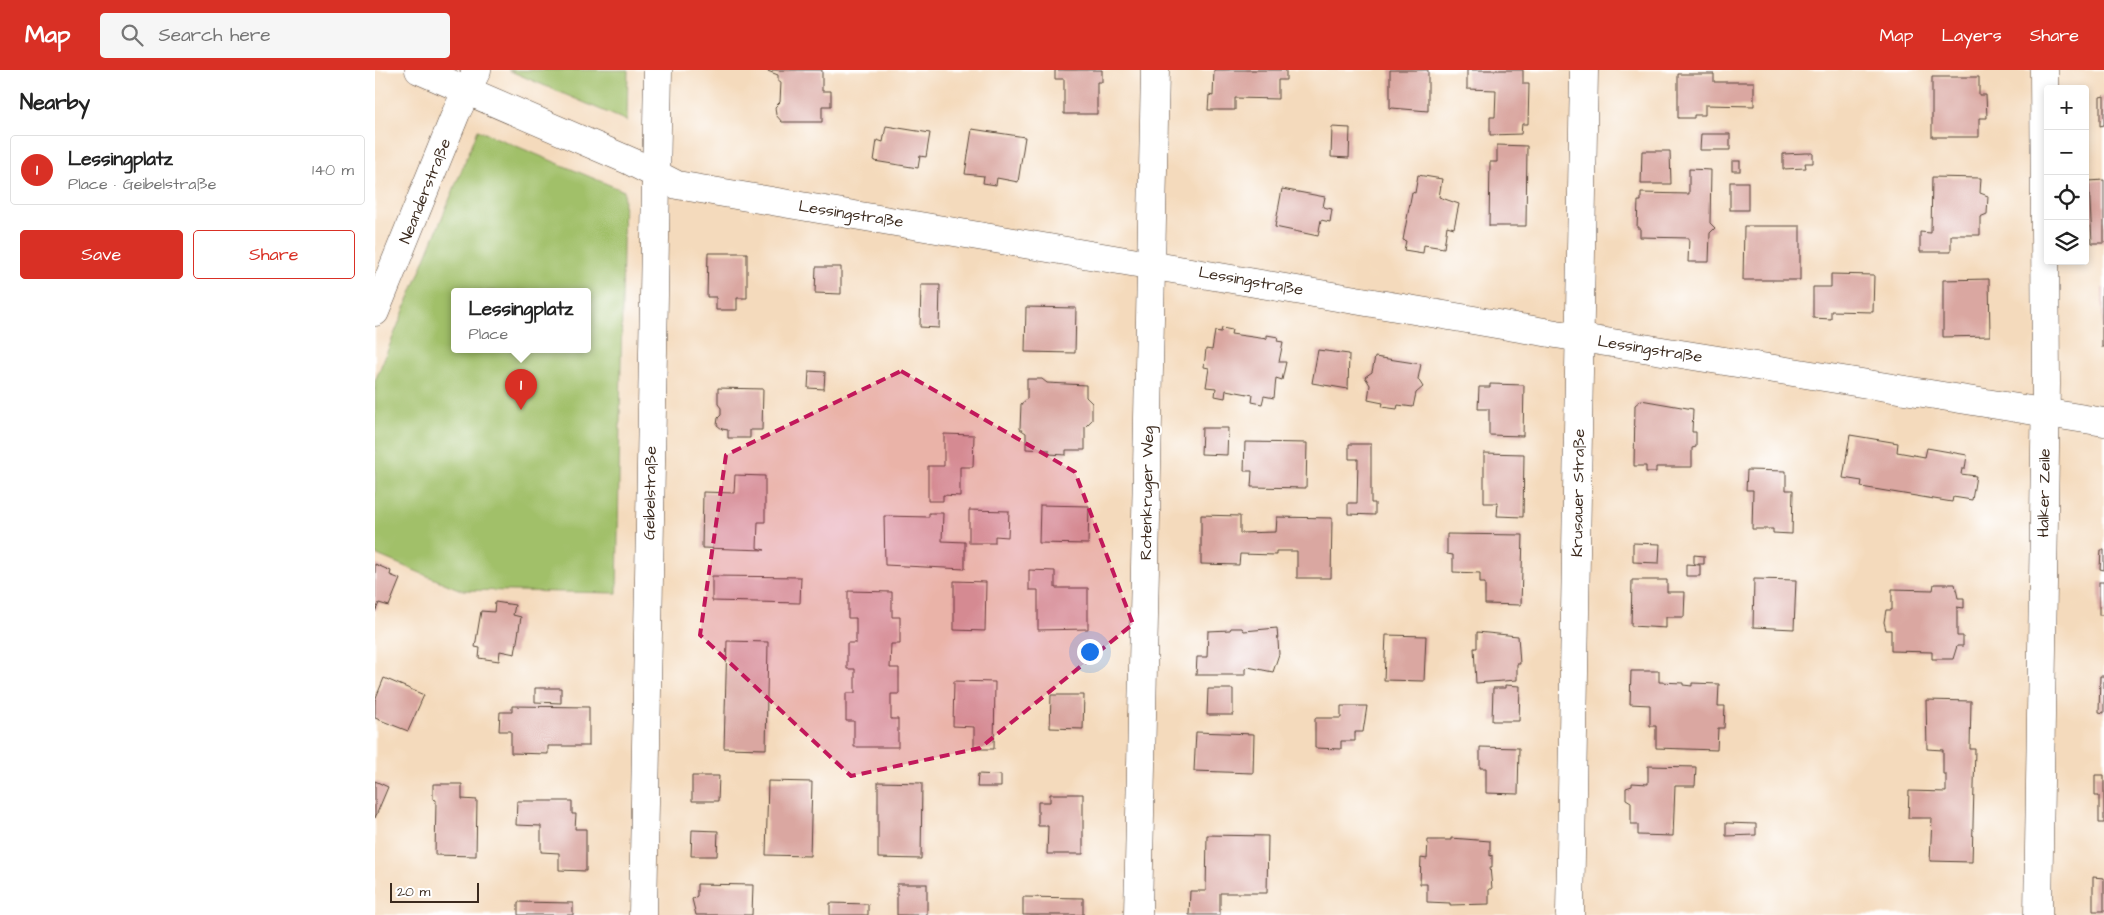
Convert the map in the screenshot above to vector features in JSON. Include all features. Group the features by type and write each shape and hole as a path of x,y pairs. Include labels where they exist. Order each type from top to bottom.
{"street":[{"name":"Lessingstraße","path":"419,70 472,80 677,185 1581,338 2104,422"},
{"name":"Geibelstraße","path":"643,915 658,70"},
{"name":"Rotenkruger Weg","path":"1138,915 1155,70"},
{"name":"Krusauer Straße","path":"1570,915 1584,70"},
{"name":"Halker Zeile","path":"2038,915 2045,412 2044,70"},
{"name":"Neanderstraße","path":"375,312 472,80"}],"highlighted area":[{"path":"901,371 1075,472 1133,624 980,748 851,776 700,635 726,455"}],"green space":[{"path":"508,70 628,70 627,121"},
{"path":"478,130 624,191 617,593 461,590 375,554 375,381"}],"building":[{"path":"765,70 822,70 822,91 831,91 831,106 822,106 822,122 782,122 776,115 775,107 780,102 781,82 778,82 778,75"},
{"path":"1055,70 1102,70 1102,82 1097,82 1097,114 1064,114 1064,79 1055,79"},
{"path":"1214,70 1286,70 1286,80 1278,80 1278,99 1235,98 1235,110 1208,110 1209,95 1213,96"},
{"path":"1390,70 1428,70 1428,111 1392,108 1390,110"},
{"path":"1467,70 1523,70 1523,84 1529,84 1528,124 1522,124 1521,134 1490,135 1490,117 1495,117 1496,90 1467,89"},
{"path":"1678,74 1714,74 1714,82 1754,82 1754,106 1705,105 1705,115 1694,115 1694,118 1678,118"},
{"path":"1932,77 1979,77 1979,95 1986,95 1987,118 1979,118 1979,137 1932,137"},
{"path":"2104,96 2104,125 2100,126 2100,97"},
{"path":"886,126 930,133 926,157 920,156 918,168 874,161 877,140 883,142"},
{"path":"1332,127 1350,128 1349,158 1331,157"},
{"path":"972,129 1025,137 1018,182 997,178 996,185 983,183 984,176 965,174"},
{"path":"1701,134 1730,134 1730,150 1700,150"},
{"path":"1497,145 1527,146 1526,226 1489,226 1490,162 1497,162"},
{"path":"1642,151 1670,151 1671,184 1641,184"},
{"path":"1813,153 1813,163 1805,163 1806,168 1783,169 1783,154"},
{"path":"1732,161 1740,161 1740,171 1732,171"},
{"path":"1689,169 1711,170 1710,223 1715,228 1710,233 1709,262 1688,262 1689,238 1640,237 1640,228 1637,228 1638,201 1641,201 1641,193 1689,194"},
{"path":"1418,175 1442,179 1439,197 1459,204 1454,228 1447,226 1444,248 1424,245 1423,253 1404,250 1406,241 1403,240 1412,192 1415,193"},
{"path":"1932,177 1981,178 1980,193 1988,196 1987,214 1980,217 1980,235 1951,235 1951,252 1920,252 1920,232 1931,233"},
{"path":"2104,180 2104,243 2092,243 2089,181"},
{"path":"1730,182 1748,182 1748,210 1730,210"},
{"path":"1282,189 1325,197 1323,207 1332,209 1330,222 1321,220 1318,236 1275,227"},
{"path":"1744,226 1800,226 1800,280 1743,280"},
{"path":"708,253 747,253 747,298 737,298 737,310 716,310 716,297 707,297"},
{"path":"816,267 841,267 841,294 815,293"},
{"path":"1831,274 1874,275 1873,312 1831,311 1831,319 1813,318 1813,287 1831,287"},
{"path":"1989,279 1990,336 1943,337 1943,280"},
{"path":"921,285 940,285 939,328 920,327"},
{"path":"2102,288 2104,288 2104,347 2102,347"},
{"path":"1026,307 1076,308 1075,353 1025,352"},
{"path":"1222,328 1232,330 1231,334 1267,339 1267,335 1278,337 1277,341 1283,342 1279,362 1286,362 1282,380 1276,378 1274,398 1264,396 1262,404 1252,402 1253,395 1226,390 1225,398 1215,396 1216,388 1206,387 1209,368 1204,367 1206,349 1212,350 1215,331 1221,332"},
{"path":"1318,350 1349,354 1348,389 1312,383"},
{"path":"1375,357 1421,364 1418,379 1423,387 1416,393 1413,407 1398,405 1397,409 1382,407 1383,403 1368,400 1370,385 1365,377 1372,372"},
{"path":"809,371 825,372 824,389 808,388"},
{"path":"1027,379 1042,379 1047,383 1086,385 1086,397 1092,403 1092,420 1085,427 1085,450 1066,450 1066,455 1049,454 1049,450 1026,449 1026,433 1020,429 1021,404 1027,399"},
{"path":"1490,384 1524,385 1523,436 1489,435 1489,409 1478,409 1479,387 1490,387"},
{"path":"718,388 763,389 762,430 750,430 750,438 728,438 728,430 722,429 717,425 718,418 721,415 721,408 718,404"},
{"path":"1641,400 1693,409 1692,432 1696,432 1696,447 1692,448 1692,467 1656,467 1656,472 1646,472 1646,466 1634,466 1635,405"},
{"path":"1202,428 1228,428 1227,455 1201,454"},
{"path":"944,434 974,435 973,467 960,467 960,496 943,495 943,501 928,501 928,466 944,466"},
{"path":"1850,435 1898,443 1897,452 1925,457 1927,448 1967,455 1965,469 1962,469 1961,474 1976,476 1972,500 1953,497 1952,502 1861,487 1862,481 1843,478"},
{"path":"1245,442 1307,443 1306,488 1251,487 1252,471 1244,471"},
{"path":"1349,444 1371,444 1371,503 1375,503 1375,515 1348,514 1348,503 1357,503 1358,459 1349,459"},
{"path":"1484,453 1524,454 1523,517 1497,516 1498,503 1484,503"},
{"path":"1747,470 1786,471 1786,490 1793,490 1792,534 1773,533 1773,529 1752,529 1753,490 1746,490"},
{"path":"735,475 765,476 765,522 758,522 757,548 765,550 702,548 703,492 734,493"},
{"path":"1040,505 1089,506 1088,544 1039,543"},
{"path":"969,510 1009,511 1008,537 995,536 995,543 969,543"},
{"path":"929,513 943,513 942,541 965,542 965,569 885,565 884,516 929,517"},
{"path":"1201,515 1240,516 1240,533 1276,532 1277,517 1332,518 1331,578 1297,578 1297,551 1276,551 1276,555 1240,554 1239,565 1201,564"},
{"path":"1447,534 1523,535 1521,605 1485,604 1485,583 1480,583 1480,573 1453,572 1453,555 1447,554"},
{"path":"1633,543 1660,544 1659,563 1633,562"},
{"path":"2101,550 2104,550 2104,570 2100,569"},
{"path":"1694,555 1704,556 1704,564 1694,564"},
{"path":"375,564 391,571 390,575 400,579 389,606 379,603 375,612"},
{"path":"1686,564 1700,565 1700,576 1686,576"},
{"path":"1029,570 1055,571 1055,588 1088,588 1088,629 1038,630 1038,590 1029,590"},
{"path":"712,576 801,577 800,603 712,601"},
{"path":"1754,579 1796,580 1794,629 1753,627"},
{"path":"1632,580 1667,580 1667,592 1685,592 1684,617 1666,617 1666,628 1631,626"},
{"path":"954,581 986,582 985,631 954,630"},
{"path":"2099,582 2104,582 2104,615 2099,615"},
{"path":"1934,584 1955,584 1958,598 1964,598 1964,608 1957,607 1957,636 1963,636 1963,646 1957,646 1953,659 1932,659 1932,652 1891,651 1891,630 1886,630 1884,622 1886,610 1892,610 1892,589 1933,590"},
{"path":"848,591 892,592 892,617 900,617 900,644 891,644 890,668 899,668 899,694 891,694 891,719 898,719 898,747 854,747 854,721 846,721 846,693 855,693 855,669 847,669 847,643 856,643 856,618 848,618"},
{"path":"495,602 515,605 513,615 521,617 515,654 500,651 499,661 479,658 480,648 475,647 481,611 494,612"},
{"path":"1231,628 1242,628 1244,631 1277,628 1279,654 1273,672 1248,667 1245,669 1245,675 1196,675 1197,657 1207,657 1208,631 1230,630"},
{"path":"1477,632 1518,636 1520,664 1517,664 1517,680 1476,683 1474,648 1477,648"},
{"path":"1386,635 1426,636 1424,681 1384,680"},
{"path":"727,641 768,642 766,749 724,748"},
{"path":"1631,671 1659,671 1659,682 1683,683 1683,685 1692,686 1692,683 1719,684 1718,706 1725,706 1724,728 1718,728 1717,750 1656,748 1656,726 1650,726 1650,705 1630,704"},
{"path":"2100,676 2104,676 2104,713 2099,712"},
{"path":"384,678 424,695 408,731 375,718 375,700"},
{"path":"954,681 995,682 994,749 974,749 974,727 953,726"},
{"path":"1505,685 1520,686 1519,721 1492,721 1493,688 1505,688"},
{"path":"535,688 561,688 561,703 535,702"},
{"path":"1208,689 1233,689 1233,715 1207,715"},
{"path":"1051,695 1084,695 1083,729 1050,728"},
{"path":"1926,700 1971,701 1970,749 1975,749 1972,862 1930,861 1932,818 1908,818 1909,791 1946,792 1946,774 1943,774 1943,750 1927,749"},
{"path":"512,706 589,707 589,746 548,746 548,754 511,753 511,731 499,731 500,712 512,712"},
{"path":"1341,706 1367,706 1363,732 1355,732 1355,741 1341,741 1341,749 1315,748 1315,718 1341,718"},
{"path":"1196,732 1254,734 1253,773 1194,771"},
{"path":"1480,747 1519,748 1518,794 1486,793 1486,768 1480,768"},
{"path":"1648,766 1696,767 1695,786 1675,786 1673,836 1638,835 1638,824 1631,824 1631,802 1626,799 1626,788 1632,786 1632,783 1648,784"},
{"path":"978,774 1001,775 1001,787 977,787"},
{"path":"2095,775 2104,775 2104,823 2099,823 2099,796 2095,796"},
{"path":"692,776 719,776 718,801 692,801"},
{"path":"375,781 388,787 375,818"},
{"path":"768,781 812,782 810,856 766,855"},
{"path":"878,782 922,783 921,859 878,858"},
{"path":"433,784 462,784 462,799 477,800 476,856 435,855 436,800 433,799"},
{"path":"1050,794 1083,794 1083,854 1047,854 1048,826 1038,826 1038,802 1050,802"},
{"path":"517,801 572,801 572,814 576,814 575,829 586,829 586,871 559,870 559,853 541,852 541,826 516,825"},
{"path":"1726,823 1756,824 1756,835 1726,836"},
{"path":"692,830 718,831 717,856 691,856"},
{"path":"1207,835 1268,836 1267,893 1220,893 1220,915 1189,915 1190,891 1206,891"},
{"path":"1451,838 1490,841 1492,889 1489,889 1489,904 1450,905 1450,903 1427,902 1427,884 1420,884 1421,858 1427,859 1428,840 1451,840"},
{"path":"2093,877 2104,878 2104,911 2093,911"},
{"path":"697,884 753,885 752,915 696,915 692,899 697,896"},
{"path":"897,884 927,884 927,915 897,915"},
{"path":"1023,897 1083,898 1083,915 1023,915"},
{"path":"518,902 573,903 573,915 518,915"},
{"path":"830,903 868,904 868,915 830,915"}],"place":[{"name":"Lessingplatz","path":"521,410"}]}
